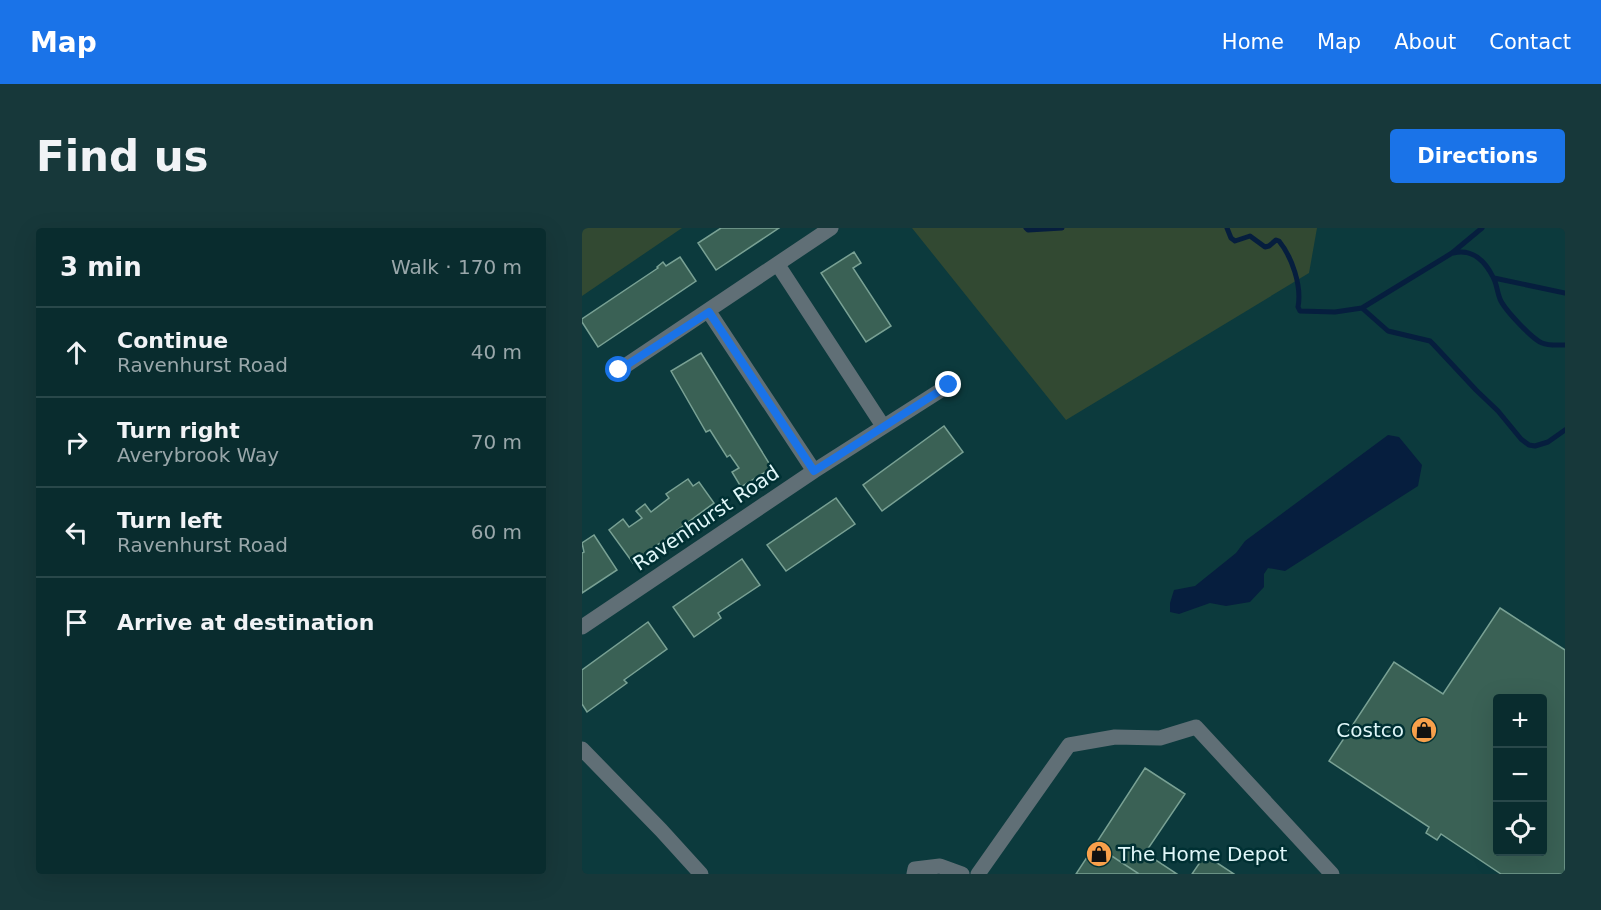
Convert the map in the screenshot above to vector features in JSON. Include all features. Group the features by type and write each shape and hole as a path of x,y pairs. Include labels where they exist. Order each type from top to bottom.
{"street":[{"path":"619,370 709,312 831,228"},
{"path":"778,265 883,426"},
{"path":"709,312 814,471"},
{"name":"Ravenhurst Road","path":"582,627 814,471 949,385"},
{"path":"978,874 1069,745 1115,737 1160,738 1196,728 1332,874"},
{"path":"582,749 662,830 701,874"},
{"path":"914,874 915,869 940,866 962,874"}],"green space":[{"path":"582,228 682,228 582,296"},
{"path":"912,228 1317,228 1309,273 1066,420"}],"water":[{"path":"1388,435 1399,437 1422,465 1418,486 1285,571 1268,568 1264,574 1264,587 1250,602 1226,606 1210,603 1179,614 1170,612 1174,590 1195,586 1236,553 1245,541"}],"building":[{"path":"721,228 779,228 716,270 698,243"},
{"path":"854,252 861,263 853,268 891,326 866,342 821,273"},
{"path":"680,257 696,281 598,347 582,319 658,268 663,262 666,266"},
{"path":"701,353 772,468 741,487 732,472 739,468 730,455 727,457 710,430 706,432 671,371"},
{"path":"944,426 963,452 882,511 863,485"},
{"path":"688,479 693,486 699,482 714,503 633,563 609,530 623,519 629,527 642,518 636,511 645,504 651,512 669,498 666,494"},
{"path":"836,498 855,524 786,571 767,545"},
{"path":"594,535 617,570 582,593 582,553 584,552 582,543"},
{"path":"742,559 760,585 718,613 721,618 694,637 673,607"},
{"name":"Costco","path":"1500,608 1565,650 1565,874 1501,874 1441,834 1437,840 1426,833 1429,827 1329,761 1394,662 1443,694"},
{"path":"648,622 667,649 624,680 627,683 587,712 582,704 582,670"},
{"path":"1145,768 1185,794 1145,853 1177,874 1139,874 1095,845"},
{"name":"The Home Depot","path":"1095,845 1139,874 1076,874"},
{"path":"1205,855 1234,874 1192,874"}],"waterway":[{"path":"1026,228 1028,230 1062,228"},
{"path":"1227,228 1231,238 1235,241 1250,236 1265,247 1276,240 1279,241 1295,272 1300,311 1335,312 1362,308 1452,253 1482,228"},
{"path":"1453,253 1466,252 1482,261 1490,271 1503,304 1532,336 1545,344 1565,345"},
{"path":"1494,278 1565,293"},
{"path":"1362,308 1388,331 1430,341 1529,445 1535,446 1548,442 1565,430"}],"place":[{"name":"Costco","path":"1424,730"},
{"name":"The Home Depot","path":"1099,854"}],"route":[{"path":"619,370 709,312 814,471 949,385"}]}
